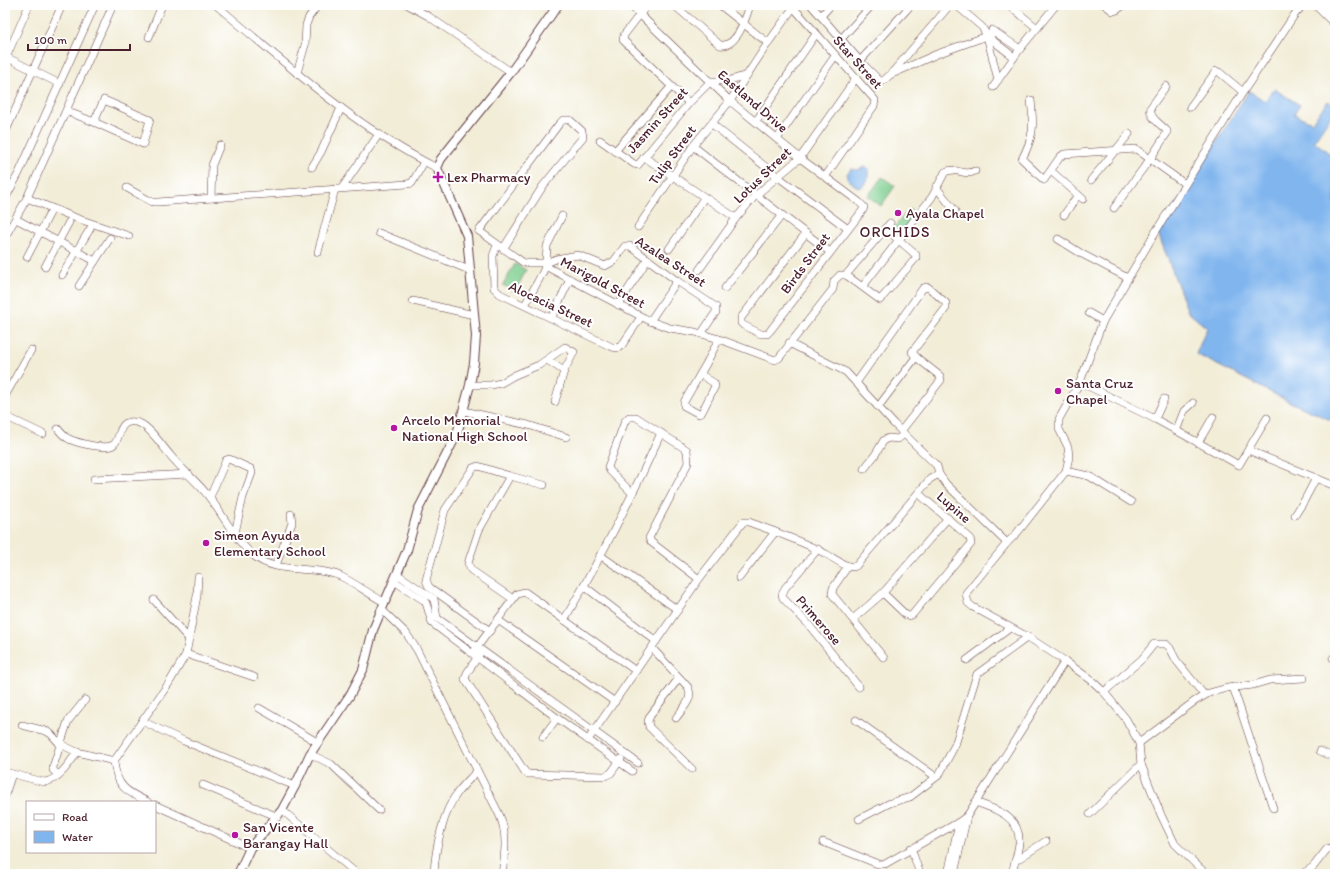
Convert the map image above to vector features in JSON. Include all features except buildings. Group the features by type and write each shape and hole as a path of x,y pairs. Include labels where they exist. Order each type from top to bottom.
{"main road":[{"path":"1318,5 1335,22"}],"street":[{"path":"29,5 6,59 33,70 60,84"},
{"path":"5,133 62,5"},
{"path":"5,199 19,173 95,5"},
{"path":"5,237 27,198 113,5"},
{"path":"149,37 162,5"},
{"path":"216,5 341,108 400,148 437,168 466,236 476,336 474,363 470,385 457,434 418,510 396,577 382,606 373,630 362,670 350,695 310,754 280,813 250,848 238,874"},
{"path":"297,73 305,45 306,25 309,17 318,5"},
{"path":"408,5 428,16 511,72"},
{"path":"437,168 441,159 511,72 558,5"},
{"name":"Eastland Drive","path":"630,5 711,81 730,101 800,158 863,205 864,208"},
{"path":"647,5 624,35 623,40 671,87 690,103"},
{"path":"674,5 720,45 725,46 732,42 744,24 750,5"},
{"path":"720,5 768,43"},
{"path":"811,5 860,62 880,81 883,81 890,75 950,5"},
{"path":"822,16 831,5"},
{"path":"841,39 872,5"},
{"path":"860,62 911,5"},
{"path":"956,5 982,27 995,32 1020,49"},
{"path":"1009,5 1037,28"},
{"path":"993,87 1020,49 1055,5"},
{"path":"1104,5 1113,11 1124,5"},
{"path":"1206,874 1175,844 1160,814 1140,764 1139,743 1126,719 1104,692 1066,661 1028,637 973,607 968,603 966,593 1007,543 1018,533 1066,471 1069,457 1068,447 1059,429 1058,421 1080,382 1103,321 1185,184 1243,92 1295,14 1303,5"},
{"name":"Star Street","path":"794,6 816,34 875,100 875,104 825,177"},
{"name":"Tulip Street","path":"638,227 693,146 730,101 794,6"},
{"path":"982,27 987,36 998,80"},
{"path":"890,75 937,54 995,32"},
{"path":"756,121 816,34"},
{"path":"987,36 1014,57"},
{"path":"777,139 836,56"},
{"path":"1190,107 1216,71 1243,92"},
{"path":"711,81 727,81 747,75"},
{"name":"Lotus Street","path":"699,270 736,218 756,195 800,158 856,78"},
{"name":"Jasmin Street","path":"600,140 636,165 639,164 690,103 711,81"},
{"path":"1114,208 1167,133 1167,130 1150,111 1151,107 1166,86"},
{"path":"615,151 671,87"},
{"path":"66,111 143,144 150,120 104,100 94,122"},
{"path":"1031,100 1033,115 1032,133 1029,146 1022,159 1044,180 1060,157 1064,154 1136,149 1185,184"},
{"path":"312,167 321,152 341,108"},
{"path":"466,236 479,231 562,121 565,119 570,120 582,131 583,137 543,186 503,249"},
{"path":"712,124 777,176 848,229"},
{"path":"318,252 339,189 379,134"},
{"path":"1091,180 1129,134"},
{"path":"211,198 212,165 220,145"},
{"path":"693,146 830,252"},
{"path":"644,157 736,218"},
{"path":"127,188 152,202 410,184 414,181 424,162"},
{"path":"863,286 932,197 944,174 947,171 954,170 968,174 975,171"},
{"path":"1051,171 1080,197 1064,215"},
{"path":"936,188 955,211"},
{"path":"27,198 76,218 129,236"},
{"path":"669,249 704,198"},
{"name":"Birds Street","path":"806,233 741,318 742,325 761,334 767,334 864,208"},
{"path":"27,257 50,213"},
{"path":"725,288 782,215"},
{"path":"525,305 543,272 546,263 547,246 562,216"},
{"path":"16,219 95,261"},
{"path":"45,267 70,222"},
{"path":"846,275 888,226 898,239 916,255 916,258 880,300 863,286 846,275 840,275 833,283 833,289 789,343 843,370 902,433 937,466 946,484 1007,543"},
{"path":"62,275 90,229"},
{"path":"479,231 524,263 546,263"},
{"path":"379,233 469,270"},
{"path":"79,286 110,238"},
{"path":"1058,239 1082,254 1128,278"},
{"name":"Alocacia Street","path":"497,244 493,256 494,290 500,294 552,317 612,347 618,348 622,345 641,317"},
{"name":"Azalea Street","path":"546,263 556,259 578,255 605,266 614,261 627,245 717,309 700,334"},
{"path":"618,305 648,259"},
{"name":"Marigold Street","path":"546,263 552,270 570,280 641,317 670,328 719,339 774,360 779,358 789,343"},
{"path":"552,317 570,280"},
{"path":"650,321 676,281"},
{"path":"856,383 922,289 927,287 946,303 946,306 913,350 916,358 940,376 941,380 898,439 889,438 884,440 875,456 864,469"},
{"path":"413,302 474,315"},
{"path":"1089,313 1103,321"},
{"path":"700,374 714,382 715,386 702,412 699,414 683,405 719,339"},
{"path":"470,385 491,385 501,383 547,360 565,347 574,352 564,371 555,402"},
{"path":"5,396 31,350"},
{"path":"878,407 916,358"},
{"path":"547,360 564,371"},
{"path":"1080,382 1155,419 1239,465 1267,418"},
{"path":"1155,419 1164,399"},
{"path":"1176,431 1184,411 1193,403"},
{"path":"464,411 528,425 566,438"},
{"path":"5,416 43,434"},
{"path":"632,493 610,471 608,467 625,421 629,417 636,417 687,450 688,463 649,538 651,542 699,579"},
{"path":"1198,443 1213,417"},
{"path":"58,429 69,439 77,442 110,447 115,445 122,426 127,423 138,423 145,427 175,461 197,482 210,497 235,533 258,559 292,569 327,572 340,576 382,606 406,633 417,650 459,731 477,771 504,824 505,846 502,874"},
{"path":"564,620 584,586 642,476 661,433"},
{"path":"1248,450 1335,486"},
{"path":"210,497 226,460 251,469 252,473 243,498 235,533"},
{"path":"490,631 429,587 426,580 445,510 473,468 478,466 544,485"},
{"path":"1066,471 1089,476 1131,502"},
{"path":"94,479 189,474"},
{"path":"588,740 699,579 743,522 750,522 818,549 848,566 854,567 930,479 940,474"},
{"path":"510,476 479,530 468,563 471,570 512,599"},
{"path":"1296,515 1316,478"},
{"name":"Lupine","path":"883,593 906,615 912,615 972,542 970,538 948,518 918,493"},
{"path":"276,565 292,523 291,514"},
{"path":"854,619 883,593 948,518"},
{"path":"739,578 775,532"},
{"name":"Primerose","path":"818,549 785,588 782,595 783,598 808,624 859,687"},
{"path":"600,555 678,610"},
{"path":"848,566 833,588 832,594 854,619 884,658"},
{"path":"146,801 131,794 123,788 114,771 114,761 169,683 186,654 198,577"},
{"path":"396,577 431,596 435,601 436,618 638,764"},
{"path":"396,577 425,601 431,622 557,718 632,771"},
{"path":"584,586 656,641"},
{"path":"624,754 611,773 605,776 528,774 525,772 465,679 474,656 512,599 517,594 525,592 636,671"},
{"path":"154,600 189,639"},
{"path":"498,620 615,702"},
{"path":"966,660 1010,628"},
{"path":"858,819 890,803 910,797 942,771 955,745 977,674 1028,637"},
{"path":"1104,692 1142,659 1154,644 1160,643 1166,644 1170,648 1176,660 1204,696"},
{"path":"652,648 688,687 690,695 689,700 676,718"},
{"path":"186,654 254,678"},
{"path":"954,874 967,816 1066,661"},
{"path":"679,678 650,716 648,724 692,769"},
{"path":"1139,743 1204,696 1233,687 1253,685 1270,680 1304,678"},
{"path":"1233,687 1273,808"},
{"path":"58,775 53,767 68,721 85,700"},
{"path":"259,708 317,742"},
{"path":"543,737 557,718"},
{"path":"856,720 936,777"},
{"path":"142,721 184,741 295,786"},
{"path":"22,725 46,731 56,738 60,744 77,752 114,761"},
{"path":"1320,751 1335,758"},
{"path":"5,795 9,773 44,782 53,780 77,752"},
{"path":"310,754 331,764 379,810"},
{"path":"1090,814 1140,764"},
{"path":"434,874 435,858 445,820 457,793 477,771"},
{"path":"203,785 280,813 357,874"},
{"path":"976,802 997,810 1011,818 1018,830 1019,843 1012,874"},
{"path":"156,805 250,848"},
{"path":"822,842 878,864 885,864 967,816"},
{"path":"948,874 959,822"},
{"path":"1015,861 1046,841"},
{"path":"911,848 920,874"},
{"path":"1302,874 1311,869 1327,850"}],"green space":[{"path":"882,177 895,186 881,206 868,196"},
{"path":"909,209 915,215 901,234 894,228"},
{"path":"515,264 526,270 515,292 503,285"}],"water":[{"path":"1274,89 1300,105 1294,114 1312,122 1328,101 1335,106 1335,110 1314,141 1335,158 1335,422 1290,402 1196,354 1207,328 1188,312 1158,233 1249,91 1265,101"},
{"path":"865,167 869,169 869,177 863,186 858,188 847,178 847,174 851,169 858,170"}],"place":[{"name":"Lex Pharmacy","path":"438,177"},
{"name":"Ayala Chapel","path":"898,213"},
{"name":"Santa Cruz Chapel","path":"1058,391"},
{"name":"Arcelo Memorial National High School","path":"394,428"},
{"name":"Simeon Ayuda Elementary School","path":"206,543"},
{"name":"San Vicente Barangay Hall","path":"235,835"}],"district":[{"name":"ORCHIDS","path":"895,232"}]}
